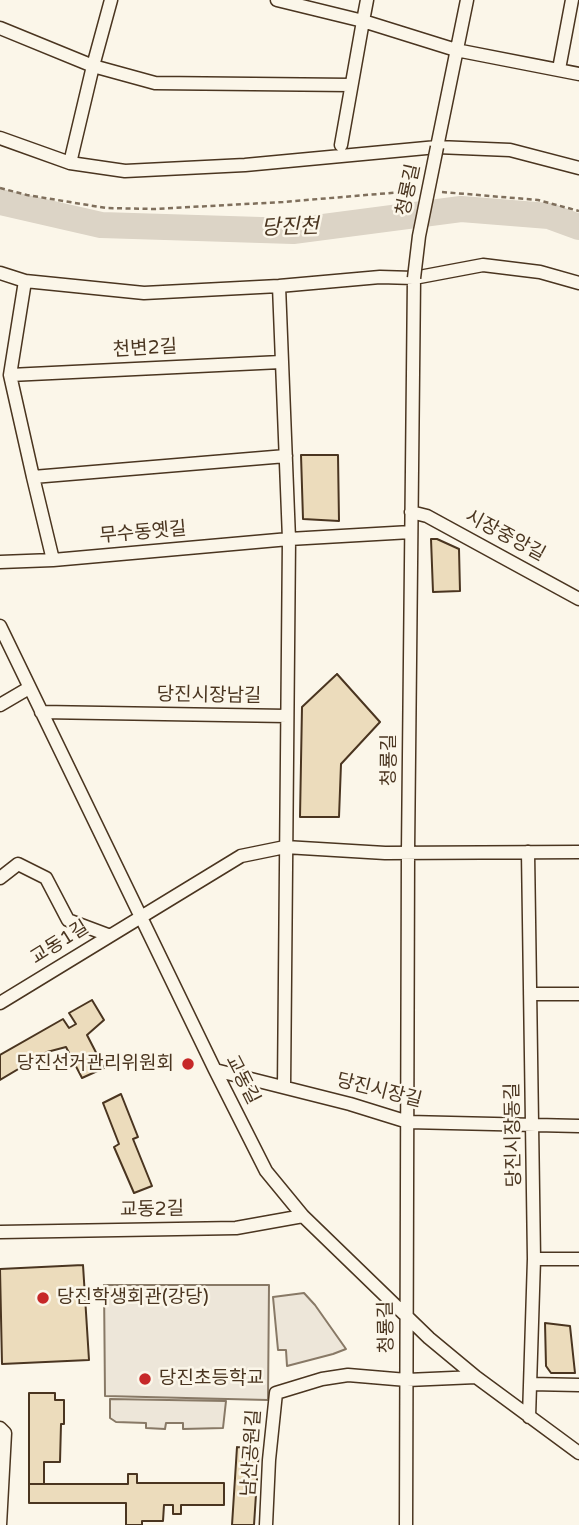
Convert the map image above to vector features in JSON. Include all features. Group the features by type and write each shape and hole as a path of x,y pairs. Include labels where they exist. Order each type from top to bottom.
{"street":[{"path":"70,163 111,0"},
{"path":"280,0 363,20 456,50 579,74"},
{"path":"341,145 367,0"},
{"name":"청룡길","path":"407,1525 408,852 414,278 419,236 467,0"},
{"path":"559,69 572,0"},
{"path":"0,28 93,66 155,83 351,85"},
{"path":"0,138 70,163 125,171 186,170 437,147 510,149 579,168"},
{"path":"0,273 24,281 144,293 279,286 380,277 414,278 483,265 540,272 579,283"},
{"path":"24,281 10,375 53,560"},
{"path":"279,286 289,539 287,716"},
{"name":"천변2길","path":"10,375 281,362"},
{"path":"33,477 286,456"},
{"name":"시장중앙길","path":"411,512 427,516 579,598"},
{"name":"무수동옛길","path":"0,562 411,532"},
{"name":"교동길","path":"0,626 266,1171 303,1216 406,1316 477,1377 579,1453"},
{"path":"0,705 29,688"},
{"name":"당진시장남길","path":"41,712 287,716 284,1087"},
{"path":"142,919 241,856 285,847 385,853 579,852"},
{"name":"당진시장동길","path":"528,852 534,1126 534,1259 529,1417"},
{"path":"0,878 18,864 46,878 68,920 108,935"},
{"name":"교동1길","path":"0,1003 108,935 142,919"},
{"path":"530,994 579,994"},
{"name":"당진시장길","path":"215,1070 408,1122 579,1126"},
{"name":"교동2길","path":"0,1232 236,1228 303,1216"},
{"path":"534,1259 579,1259"},
{"name":"남산공원길","path":"266,1525 276,1392 348,1375 407,1380"},
{"path":"407,1380 477,1377"},
{"path":"531,1384 579,1385"},
{"path":"0,1428 5,1433 0,1525"}],"path":[{"path":"0,188 106,208 142,209 283,202 415,191"},
{"path":"441,192 538,200 579,211"}],"shaded area":[{"path":"104,1285 269,1285 268,1400 105,1396"},
{"path":"304,1293 346,1349 287,1366 286,1350 278,1350 273,1297"},
{"path":"110,1399 226,1401 223,1428 183,1429 183,1423 166,1423 165,1429 146,1428 146,1423 116,1422 110,1418"}],"building":[{"path":"301,455 338,455 339,521 303,519"},
{"path":"431,539 459,549 460,591 433,592"},
{"path":"337,674 380,722 341,764 339,817 300,817 302,707"},
{"path":"92,1000 104,1020 87,1035 104,1068 82,1078 66,1047 47,1052 0,1080 0,1055 63,1019 69,1028 76,1024 69,1013"},
{"path":"121,1094 138,1137 133,1139 152,1186 134,1193 114,1147 119,1144 103,1103"},
{"name":"당진학생회관(강당)","path":"83,1265 89,1360 2,1364 0,1269"},
{"path":"545,1323 570,1326 575,1373 551,1373 546,1366"},
{"path":"29,1393 55,1393 55,1400 64,1400 60,1462 44,1462 44,1484 29,1484"},
{"path":"237,1447 259,1448 254,1525 232,1525"},
{"path":"128,1474 137,1474 137,1483 224,1483 224,1505 181,1505 181,1514 173,1514 173,1505 164,1505 163,1521 142,1521 142,1525 126,1525 126,1503 29,1503 29,1484 128,1484"}],"waterway":[{"name":"당진천","path":"0,202 101,225 293,231 461,209 549,216 579,227"}],"place":[{"name":"당진선거관리위원회","path":"188,1064"},
{"name":"당진학생회관(강당)","path":"43,1298"},
{"name":"당진초등학교","path":"145,1379"}]}
